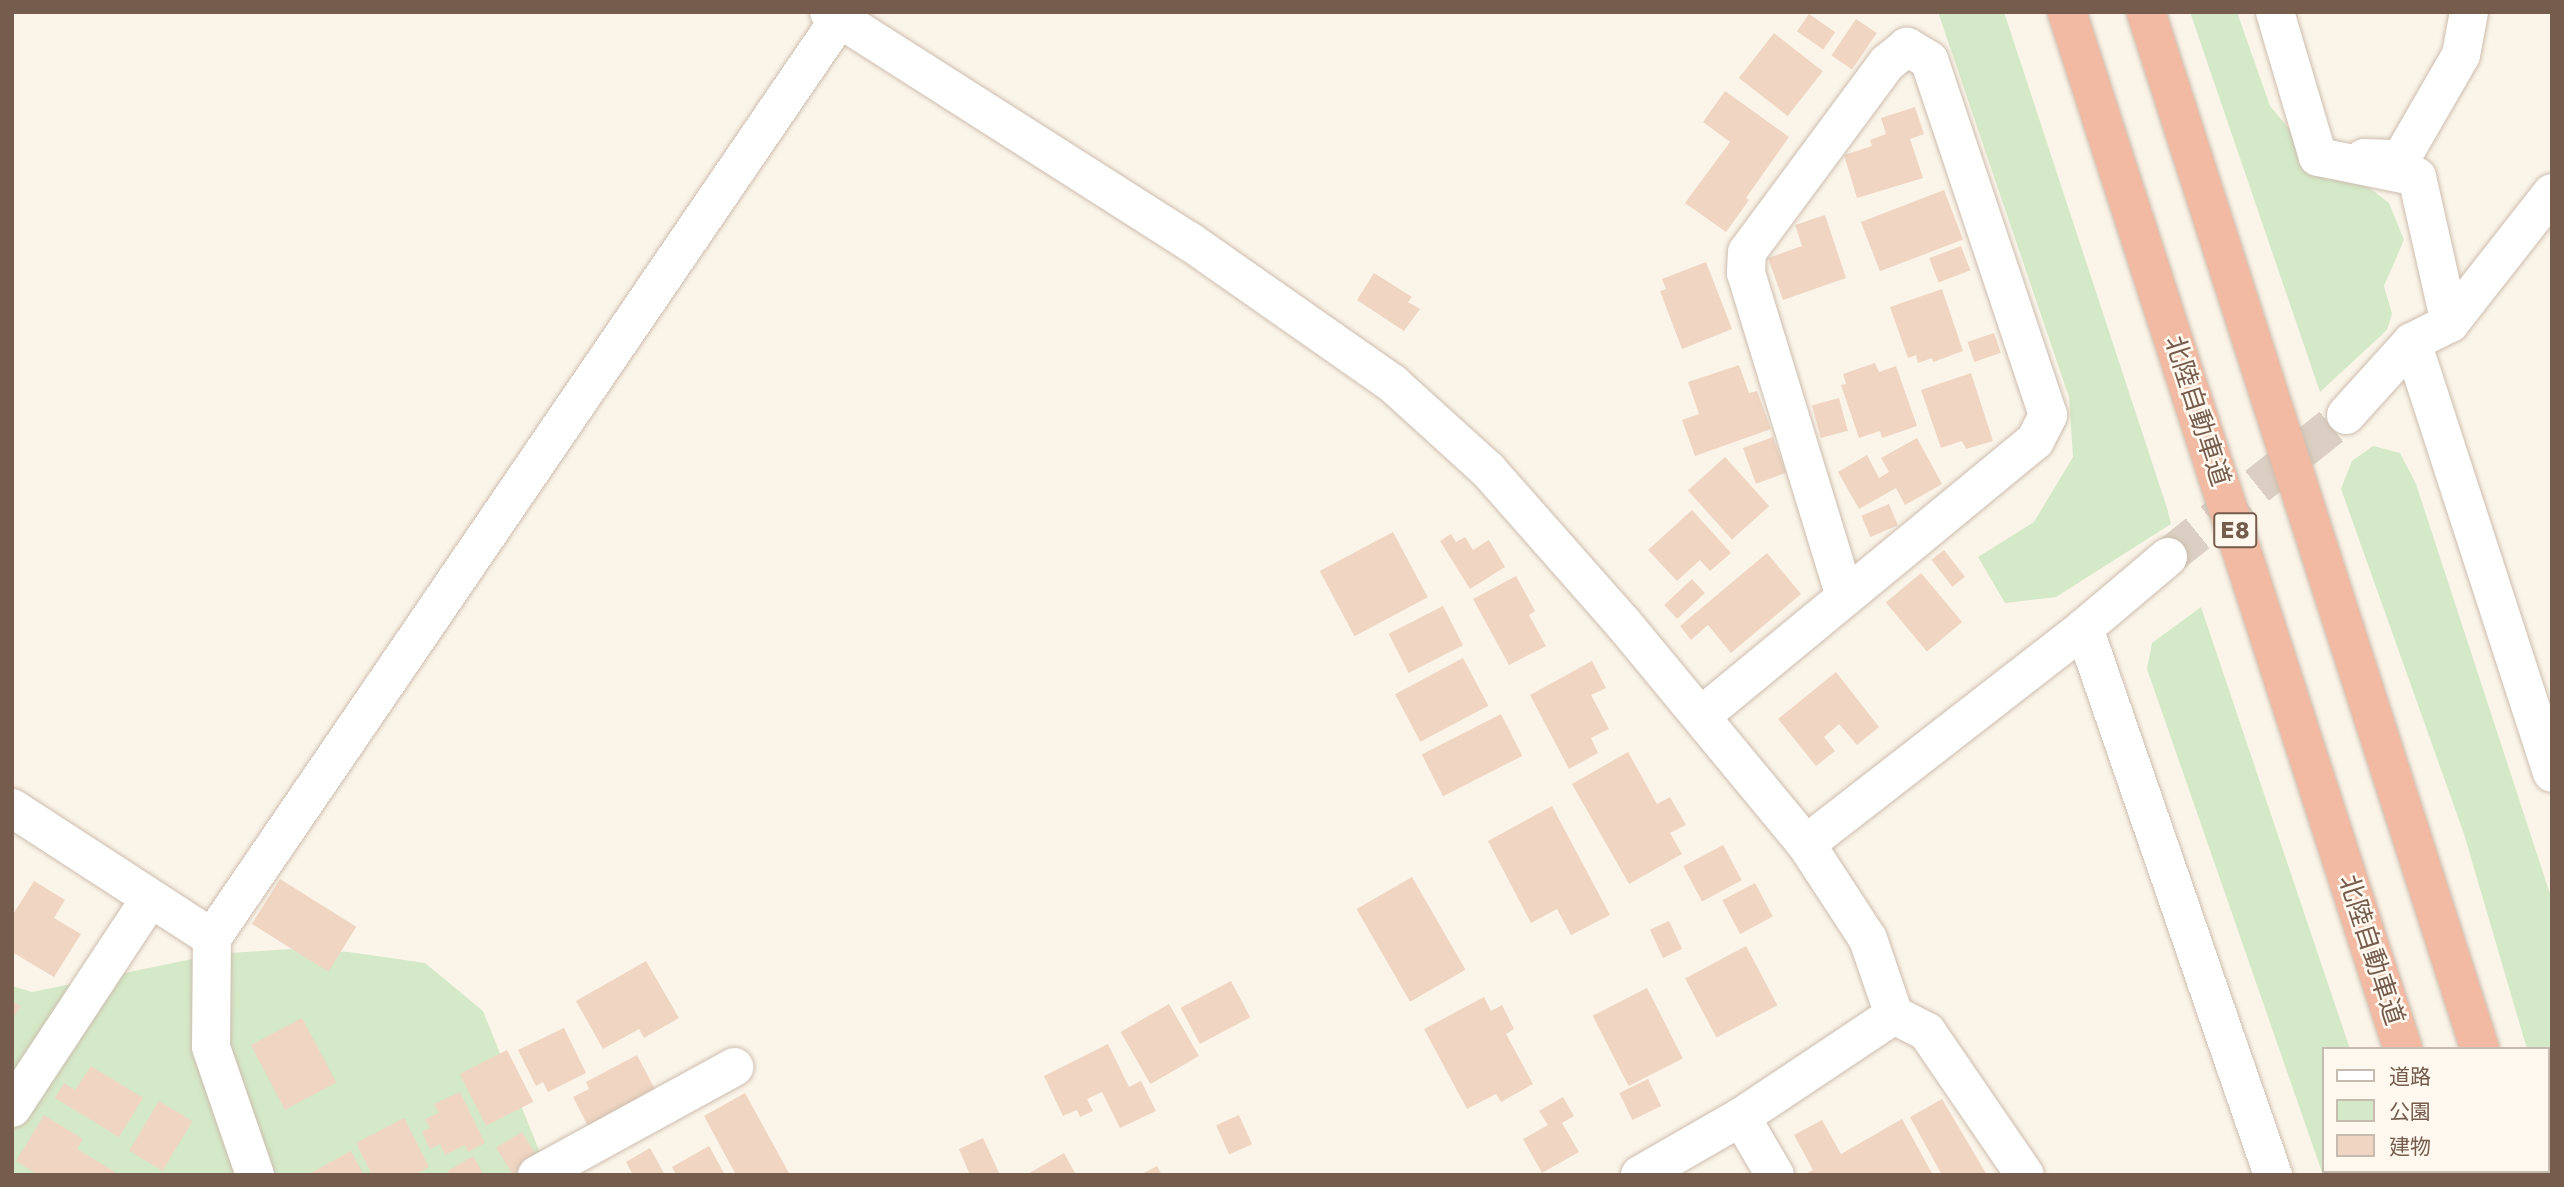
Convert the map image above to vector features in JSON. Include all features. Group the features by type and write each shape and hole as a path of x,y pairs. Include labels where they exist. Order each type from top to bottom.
{"highway":[{"name":"北陸自動車道","path":"2067,12 2402,1047"},
{"path":"2146,12 2479,1047"}],"street":[{"path":"2275,12 2318,157"},
{"path":"2318,157 2401,159 2461,55 2469,12"},
{"path":"255,1175 211,1047 212,938 838,15 1189,240 1392,383 1488,470 1701,716 1806,844 1868,939 1895,1015 1927,1032 2025,1175"},
{"path":"1701,716 2035,441 2048,415 1929,60 1907,47 1887,63 1747,252 1746,272 1845,597"},
{"path":"2318,157 2417,177 2450,323"},
{"path":"2346,415 2412,342 2450,323 2552,193"},
{"path":"2412,342 2552,773"},
{"path":"1806,844 2084,628 2168,557"},
{"path":"2084,628 2273,1175"},
{"path":"12,808 149,900 212,938"},
{"path":"12,1108 149,900"},
{"path":"1640,1175 1741,1117 1895,1015"},
{"path":"537,1175 734,1067"},
{"path":"1741,1117 1775,1175"}],"green space":[{"path":"1938,12 2004,12 2171,524 2056,597 2005,603 1978,557 2034,522 2073,457 2069,397"},
{"path":"2190,12 2237,12 2270,106 2315,159 2363,183 2389,203 2404,240 2384,286 2392,314 2387,330 2320,392"},
{"path":"2373,446 2400,453 2416,484 2552,900 2552,1134 2550,1047 2526,1047 2464,834 2341,489 2352,461"},
{"path":"2201,607 2349,1047 2322,1047 2322,1172 2147,669 2152,643"},
{"path":"290,949 349,952 425,963 483,1011 549,1175 12,1175 12,986 32,992 217,954"},
{"path":"2322,1173 2390,1175 2323,1175"}],"building":[{"path":"1809,14 1835,32 1823,50 1797,31"},
{"path":"1856,19 1877,33 1852,69 1831,55"},
{"path":"1774,33 1823,71 1788,116 1739,78"},
{"path":"1725,91 1789,137 1746,198 1749,200 1726,232 1685,203 1730,142 1703,122"},
{"path":"1915,107 1924,134 1910,139 1923,178 1857,198 1844,155 1872,146 1870,140 1886,134 1881,118"},
{"path":"1944,190 1963,239 1880,271 1861,222"},
{"path":"1825,215 1846,278 1783,300 1768,258 1802,246 1795,225"},
{"path":"1961,246 1970,270 1939,282 1929,258"},
{"path":"1706,262 1732,329 1682,349 1660,291 1666,289 1662,279"},
{"path":"1374,273 1412,297 1408,302 1420,309 1404,331 1357,300"},
{"path":"1942,289 1963,351 1933,362 1932,358 1918,363 1916,355 1908,358 1890,307"},
{"path":"1994,333 2001,353 1974,362 1968,342"},
{"path":"1875,363 1879,372 1896,366 1917,426 1882,438 1880,431 1859,438 1841,385 1846,384 1843,374"},
{"path":"1739,365 1749,393 1757,391 1771,429 1695,456 1682,420 1699,414 1688,382"},
{"path":"1971,373 1993,441 1966,449 1962,441 1941,448 1921,390"},
{"path":"1839,398 1848,431 1821,438 1812,405"},
{"path":"1773,437 1786,473 1756,484 1743,448"},
{"path":"1917,438 1942,484 1905,505 1896,488 1859,509 1838,472 1867,455 1879,478 1889,472 1881,458"},
{"path":"1725,457 1769,506 1732,540 1688,490"},
{"path":"1889,504 1898,525 1870,537 1861,516"},
{"path":"1692,510 1731,553 1710,571 1700,560 1677,581 1648,550"},
{"path":"1393,532 1428,597 1354,636 1320,571"},
{"path":"1451,534 1456,542 1465,537 1473,550 1489,540 1505,567 1470,589 1440,541"},
{"path":"1944,550 1965,577 1952,587 1931,560"},
{"path":"1767,553 1801,594 1731,653 1708,625 1691,640 1680,626"},
{"path":"1921,573 1962,622 1927,652 1886,603"},
{"path":"1516,576 1535,611 1529,615 1546,646 1509,665 1473,599"},
{"path":"1692,579 1705,593 1677,619 1664,605"},
{"path":"1443,606 1463,645 1409,673 1389,634"},
{"path":"1463,658 1488,706 1420,742 1395,694"},
{"path":"1592,661 1606,688 1591,695 1609,729 1591,738 1598,753 1569,769 1530,695"},
{"path":"1836,672 1879,727 1857,745 1839,724 1824,737 1835,751 1816,766 1778,719"},
{"path":"1501,714 1522,756 1443,796 1422,754"},
{"path":"1628,752 1657,804 1670,797 1686,825 1670,833 1682,854 1629,884 1572,784"},
{"path":"1552,806 1610,915 1571,935 1557,909 1531,923 1488,841"},
{"path":"1723,845 1742,880 1702,901 1683,866"},
{"path":"1412,877 1466,970 1410,1002 1357,909"},
{"path":"280,879 356,927 328,972 252,924"},
{"path":"34,881 65,900 54,918 81,934 54,977 12,952 12,916"},
{"path":"1755,883 1773,917 1740,934 1722,900"},
{"path":"1669,921 1682,949 1663,958 1650,930"},
{"path":"1746,946 1777,1005 1717,1038 1685,978"},
{"path":"646,961 679,1018 644,1038 639,1029 603,1049 576,1001"},
{"path":"1231,981 1250,1017 1200,1044 1181,1008"},
{"path":"1647,988 1683,1058 1629,1086 1593,1016"},
{"path":"1484,997 1491,1011 1502,1005 1514,1029 1506,1034 1533,1084 1501,1102 1496,1094 1467,1109 1424,1029"},
{"path":"12,1001 21,1006 12,1020"},
{"path":"1169,1004 1199,1056 1151,1084 1121,1032"},
{"path":"302,1018 336,1082 285,1110 251,1045"},
{"path":"564,1028 586,1073 548,1092 543,1082 536,1086 518,1050"},
{"path":"1108,1044 1129,1087 1141,1081 1156,1111 1120,1128 1102,1092 1087,1099 1093,1111 1080,1117 1077,1110 1063,1116 1044,1076"},
{"path":"507,1050 533,1102 486,1126 460,1074"},
{"path":"637,1055 657,1093 589,1128 573,1097 589,1089 586,1082"},
{"path":"91,1066 143,1098 119,1137 55,1098 64,1083 75,1090"},
{"path":"1648,1079 1661,1106 1632,1120 1619,1093"},
{"path":"460,1092 485,1143 468,1152 465,1145 445,1155 440,1144 430,1149 422,1132 430,1128 425,1119 439,1113 434,1104"},
{"path":"745,1093 790,1175 736,1175 704,1116"},
{"path":"1563,1097 1574,1116 1562,1123 1579,1152 1542,1173 1523,1139 1548,1125 1539,1111"},
{"path":"1942,1099 1987,1175 1942,1175 1910,1117"},
{"path":"159,1101 192,1121 163,1171 129,1151"},
{"path":"44,1115 83,1139 77,1149 115,1172 113,1175 38,1175 16,1161"},
{"path":"1239,1115 1252,1144 1229,1154 1216,1125"},
{"path":"404,1118 429,1167 414,1175 372,1175 356,1143"},
{"path":"1902,1119 1933,1175 1803,1175 1813,1170 1794,1135 1822,1120 1841,1154"},
{"path":"522,1132 538,1159 512,1174 496,1147"},
{"path":"983,1138 1000,1175 970,1175 959,1149"},
{"path":"709,1146 725,1175 676,1175 672,1167"},
{"path":"650,1148 665,1175 633,1175 626,1162"},
{"path":"351,1151 364,1175 307,1175"},
{"path":"1064,1153 1076,1175 1026,1175"},
{"path":"473,1156 484,1175 450,1175 448,1171"},
{"path":"1157,1166 1162,1175 1140,1175"}],"tunnel":[{"path":"2168,557 2346,415"}]}
